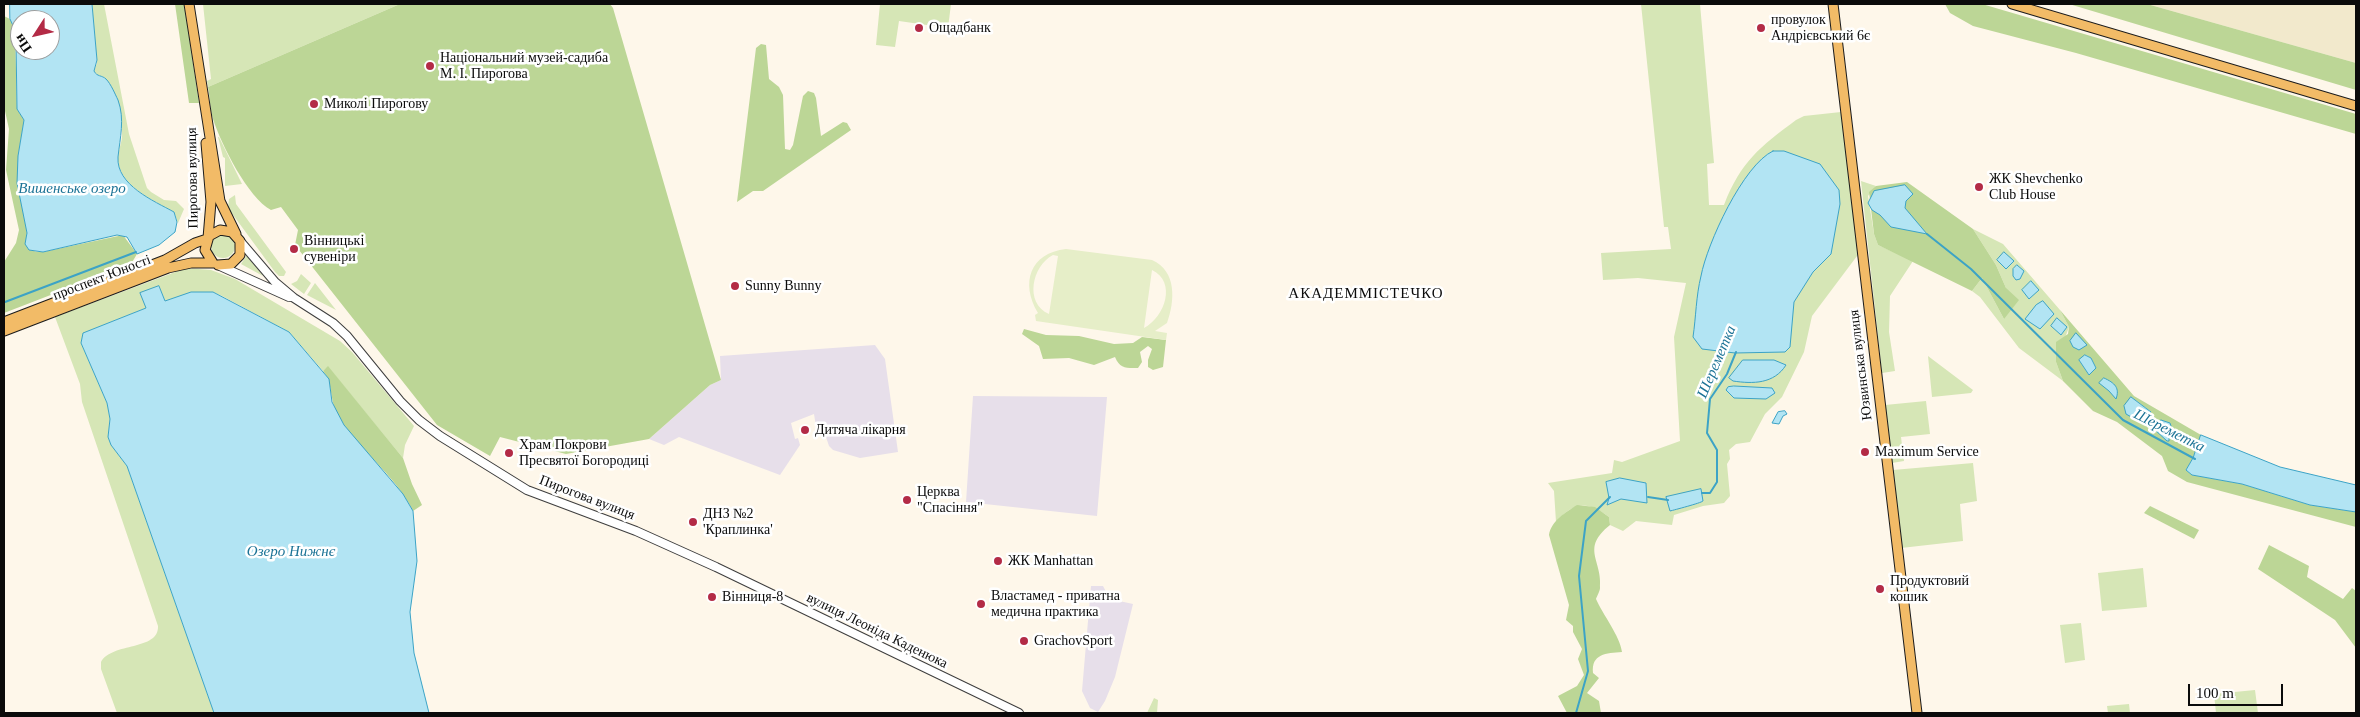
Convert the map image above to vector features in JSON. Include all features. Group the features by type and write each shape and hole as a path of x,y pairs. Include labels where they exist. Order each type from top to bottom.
{"main road":[{"name":"Пирогова вулиця","path":"189,4 220,201 238,238"},
{"path":"2012,4 2356,106"},
{"name":"Юзвинська вулиця","path":"1833,6 1917,713"},
{"name":"Пирогова вулиця","path":"206,118 210,210 208,238"},
{"path":"194,243 210,210"},
{"path":"220,230 226,230 238,238 241,248 236,260 231,264 216,264 205,250 208,238 220,230"},
{"name":"проспект Юності","path":"4,322 165,260 194,243 208,238"},
{"name":"проспект Юності","path":"4,331 168,268 182,264 216,264"}],"street":[{"name":"Пирогова вулиця","path":"238,238 275,282 294,298 341,329 400,401 419,420 440,436 535,494 636,531 724,571"},
{"name":"Пирогова вулиця","path":"216,264 294,298"},
{"name":"вулиця Леоніда Каденюка","path":"724,571 1019,713"}],"shaded area":[{"path":"2147,4 2356,4 2356,63"},
{"path":"875,345 885,359 898,452 860,458 833,450 829,446 824,431 817,433 814,414 791,423 795,439 798,438 800,445 780,475 679,437 664,445 649,439 710,385 721,380 720,356"},
{"path":"973,396 1107,397 1097,516 966,502"},
{"path":"1091,586 1103,586 1110,599 1133,604 1115,677 1098,712 1090,708 1082,691"}],"green space":[{"path":"104,4 129,134 147,188 164,200 176,201 184,209 178,223 174,212 132,186 121,171 118,154 122,136 121,126 104,77 97,75 94,71 97,63 92,5"},
{"path":"175,4 184,4 199,103 189,103"},
{"path":"203,4 400,4 208,87 207,81 211,79"},
{"path":"400,4 610,4 613,8 721,380 710,385 649,439 566,454 500,437 490,456 437,425 295,245 298,230 281,207 271,210 262,204 236,169 213,119 208,87"},
{"path":"880,4 951,4 948,28 899,21 895,47 876,45"},
{"path":"1641,4 1700,4 1714,163 1707,164 1709,205 1724,205 1737,177 1753,156 1772,138 1796,120 1804,116 1841,112 1860,252 1812,316 1804,352 1782,397 1765,414 1750,442 1736,444 1729,450 1730,459 1727,464 1730,496 1724,503 1703,506 1674,515 1672,525 1636,521 1623,531 1610,525 1609,517 1588,506 1575,507 1569,510 1556,522 1554,491 1548,483 1612,473 1614,460 1622,462 1680,441 1674,337 1686,283 1638,278 1603,280 1601,253 1671,249 1668,227 1664,227"},
{"path":"1945,4 1982,4 2356,114 2356,134 2076,53 1973,26 1950,13"},
{"path":"2069,4 2147,4 2356,63 2356,90"},
{"path":"4,16 10,19 10,60 16,60 17,109 24,120 18,156 27,245 29,248 34,251 43,252 123,235 137,254 131,264 4,313 4,262 16,243 19,230 6,170 9,129 5,111"},
{"path":"761,44 766,45 769,79 779,87 783,95 785,149 790,150 793,145 803,96 808,91 814,93 816,98 821,136 843,122 847,123 851,130 763,191 753,191 737,202 756,48"},
{"path":"218,137 242,184 225,186 225,158 223,157"},
{"path":"1861,181 1876,186 1868,196 1874,234 1878,245 1913,261 1890,296 1889,332 1895,371 1882,373"},
{"path":"1907,182 1973,229 1996,265 2006,288 2019,300 2004,319 1982,278 1972,291 1878,245 1874,234 1869,192 1876,186"},
{"path":"235,195 236,204 286,272 284,276 279,276 275,272 228,208 229,199"},
{"path":"1973,229 2003,244 2060,310 2069,327 2056,362 2063,381 2019,348 1980,297 1972,291 1982,278 2004,319 2006,288 1996,265"},
{"path":"223,234 228,235 234,241 234,251 228,257 223,258 218,257 212,251 211,246 212,241 218,235"},
{"path":"1066,249 1152,260 1160,265 1170,279 1172,305 1167,323 1155,331 1167,333 1166,340 1036,321 1035,315 1038,313 1033,302 1029,281 1037,263 1044,256","holes":["1053,255 1058,256 1049,314 1041,309 1036,302 1034,284 1040,267","1152,270 1160,275 1164,283 1165,299 1158,316 1144,328"]},
{"path":"247,255 263,276 241,264"},
{"path":"186,268 211,270 235,279 340,341 352,352 414,426 405,445 403,458 328,367 323,371 289,332 213,292 198,292 165,301 159,286 146,308 84,333 81,343 107,403 110,419 108,437 111,445 127,466 214,713 117,713 101,669 101,662 115,651 151,639 156,634 158,626 82,402 80,384 55,317"},
{"path":"301,274 311,283 304,294 291,284 297,281"},
{"path":"315,283 336,310 307,295"},
{"path":"2060,310 2134,396 2201,435 2193,458 2186,470 2192,475 2242,484 2310,505 2356,512 2356,527 2187,482 2168,471 2162,456 2117,422 2093,411 2063,381 2056,362 2056,342 2068,334 2069,327","holes":["2086,355 2091,358 2096,368 2089,375 2079,360","2131,397 2150,411 2142,423"]},
{"path":"1024,329 1046,335 1079,336 1114,344 1133,343 1142,337 1166,340 1163,367 1153,370 1148,367 1148,360 1152,349 1148,346 1140,352 1142,362 1138,368 1121,366 1115,357 1094,365 1069,358 1043,359 1039,346 1022,334"},
{"path":"1928,356 1973,390 1971,393 1932,397"},
{"path":"328,366 403,458 422,505 413,511 396,485 356,441 339,417 334,405 329,382 323,371"},
{"path":"1926,401 1930,434 1901,437 1904,461 1892,463 1885,405"},
{"path":"1973,463 1977,501 1960,504 1963,541 1901,548 1893,470"},
{"path":"1577,505 1595,507 1609,517 1610,525 1601,533 1594,548 1600,578 1600,589 1596,599 1618,639 1622,652 1605,654 1594,662 1593,673 1599,678 1587,693 1599,701 1601,713 1567,713 1558,696 1577,686 1584,675 1578,659 1582,649 1573,632 1573,626 1566,620 1569,605 1549,535 1556,521"},
{"path":"2150,506 2199,530 2194,539 2144,513"},
{"path":"2269,545 2309,566 2307,577 2343,599 2352,588 2356,591 2356,648 2335,620 2258,569"},
{"path":"2143,568 2147,607 2102,611 2098,573"},
{"path":"2081,623 2085,660 2065,663 2060,625"},
{"path":"2255,690 2258,713 2216,713 2214,694"},
{"path":"1154,698 1158,700 1157,713 1147,713"},
{"path":"2129,704 2130,713 2108,713 2107,706"}],"water":[{"name":"Вишенське озеро","path":"10,4 92,4 97,60 94,71 108,81 120,107 122,121 118,157 119,167 123,176 138,191 174,212 177,222 175,232 159,245 137,254 127,237 117,235 43,252 29,250 25,244 27,233 17,183 18,156 24,120 17,109 16,60 60,60 60,10 10,10"},
{"path":"1773,151 1784,151 1820,164 1839,190 1840,204 1831,254 1813,272 1794,302 1790,347 1785,352 1735,353 1702,349 1693,337 1699,284 1711,245 1739,188 1750,172 1762,159"},
{"path":"1905,185 1913,194 1906,201 1905,208 1927,234 1891,227 1880,215 1872,210 1868,203 1874,191"},
{"path":"2004,252 2014,261 2006,269 1997,260"},
{"path":"2017,265 2024,271 2020,279 2016,280 2013,276 2013,269"},
{"path":"2031,281 2039,290 2029,299 2022,290"},
{"name":"Озеро Нижнє","path":"159,286 165,301 191,292 213,292 289,332 329,379 332,402 344,425 403,494 413,511 417,561 410,612 414,653 429,713 214,713 127,466 111,445 108,437 110,419 107,403 81,343 83,333 146,308 140,293"},
{"path":"2043,301 2054,314 2040,329 2025,319 2036,305"},
{"path":"2057,318 2067,327 2061,335 2051,326"},
{"path":"2076,333 2087,345 2079,350 2073,347 2070,341"},
{"path":"2085,355 2091,358 2096,368 2089,375 2079,360"},
{"path":"1743,360 1774,360 1786,365 1775,376 1763,381 1733,381 1729,378"},
{"path":"2104,378 2116,386 2116,399 2099,383"},
{"path":"1728,387 1772,388 1775,393 1766,399 1734,398 1726,390"},
{"path":"2131,397 2151,412 2142,423 2126,414 2124,406"},
{"path":"1785,411 1787,414 1783,416 1779,424 1772,423 1778,412"},
{"path":"2161,420 2170,423 2172,429 2169,432 2169,441 2154,429"},
{"path":"2201,435 2280,467 2356,485 2356,512 2310,505 2242,484 2192,475 2186,470 2193,458"},
{"path":"1620,478 1646,483 1647,503 1621,499 1607,505 1609,498 1606,482"},
{"path":"1701,489 1703,501 1670,511 1666,497"}],"waterway":[{"name":"Шереметка","path":"1927,234 1971,269 2123,420 2195,459"},
{"path":"5,302 136,252"},
{"name":"Шереметка","path":"1702,493 1710,493 1717,482 1717,450 1707,433 1710,399 1727,374 1736,352"},
{"name":"Шереметка","path":"1576,713 1588,671 1579,576 1586,521 1610,497"},
{"name":"Шереметка","path":"1648,497 1668,500"}],"place":[{"name":"Ощадбанк","path":"919,28"},
{"name":"провулок Андрієвський 6є","path":"1761,28"},
{"name":"Національний музей-садиба М. І. Пирогова","path":"430,66"},
{"name":"Миколі Пирогову","path":"314,104"},
{"name":"ЖК Shevchenko Club House","path":"1979,187"},
{"name":"Вінницькі сувеніри","path":"294,249"},
{"name":"Sunny Bunny","path":"735,286"},
{"name":"Дитяча лікарня","path":"805,430"},
{"name":"Maximum Service","path":"1865,452"},
{"name":"Храм Покрови Пресвятої Богородиці","path":"509,453"},
{"name":"Церква \"Спасіння\"","path":"907,500"},
{"name":"ДНЗ №2 'Краплинка'","path":"693,522"},
{"name":"ЖК Manhattan","path":"998,561"},
{"name":"Продуктовий кошик","path":"1880,589"},
{"name":"Вінниця-8","path":"712,597"},
{"name":"Властамед - приватна медична практика","path":"981,604"},
{"name":"GrachovSport","path":"1024,641"}],"district":[{"name":"АКАДЕММІСТЕЧКО","path":"1366,294"}]}
